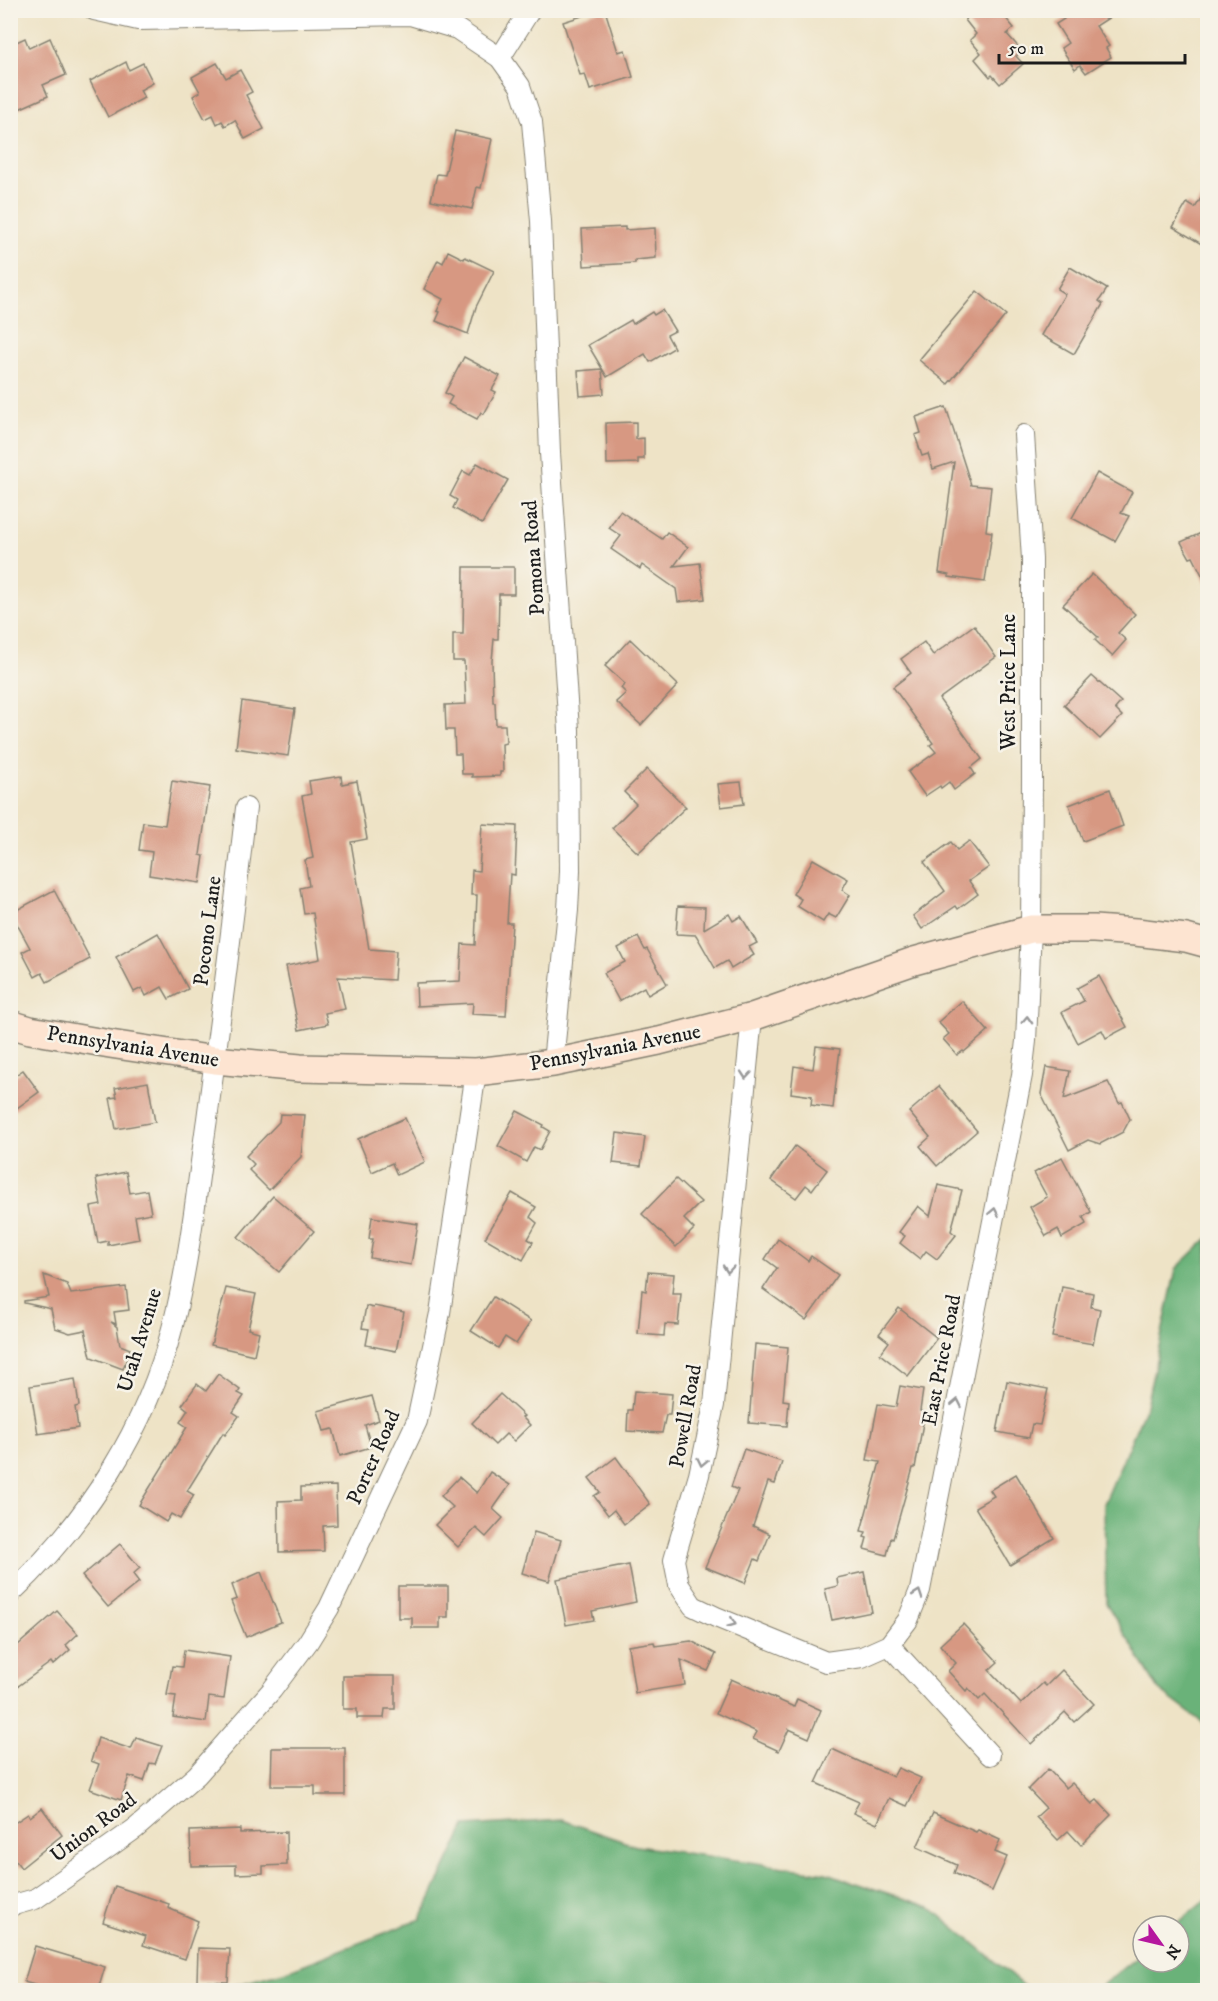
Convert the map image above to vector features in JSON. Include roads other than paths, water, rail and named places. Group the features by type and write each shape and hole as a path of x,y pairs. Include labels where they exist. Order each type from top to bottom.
{"street":[{"path":"94,10 138,20 228,14 410,15 457,29 500,58 530,10"},
{"name":"Pomona Road","path":"500,58 520,86 532,122 541,222 550,453 568,730 570,871 553,1063"},
{"name":"West Price Lane","path":"1024,435 1032,559 1031,929"},
{"name":"Pocono Lane","path":"215,1060 246,808"},
{"name":"Pennsylvania Avenue","path":"10,1024 64,1036 215,1060 300,1068 476,1072 553,1063 659,1041 752,1017 914,961 1031,929 1136,932 1186,938 1208,944"},
{"name":"East Price Road","path":"890,1645 908,1620 920,1590 1022,1075 1026,1041 1031,929"},
{"name":"Powell Road","path":"752,1017 714,1405 699,1475 674,1560 679,1585 693,1606 826,1662 862,1657 890,1645"},
{"name":"Utah Avenue","path":"10,1594 52,1551 107,1477 138,1420 159,1369 181,1286 215,1060"},
{"name":"Porter Road","path":"197,1775 272,1690 308,1642 329,1608 417,1421 441,1302 476,1072"},
{"path":"890,1645 990,1755"},
{"name":"Union Road","path":"10,1906 34,1899 71,1874 136,1828 197,1775"}]}
